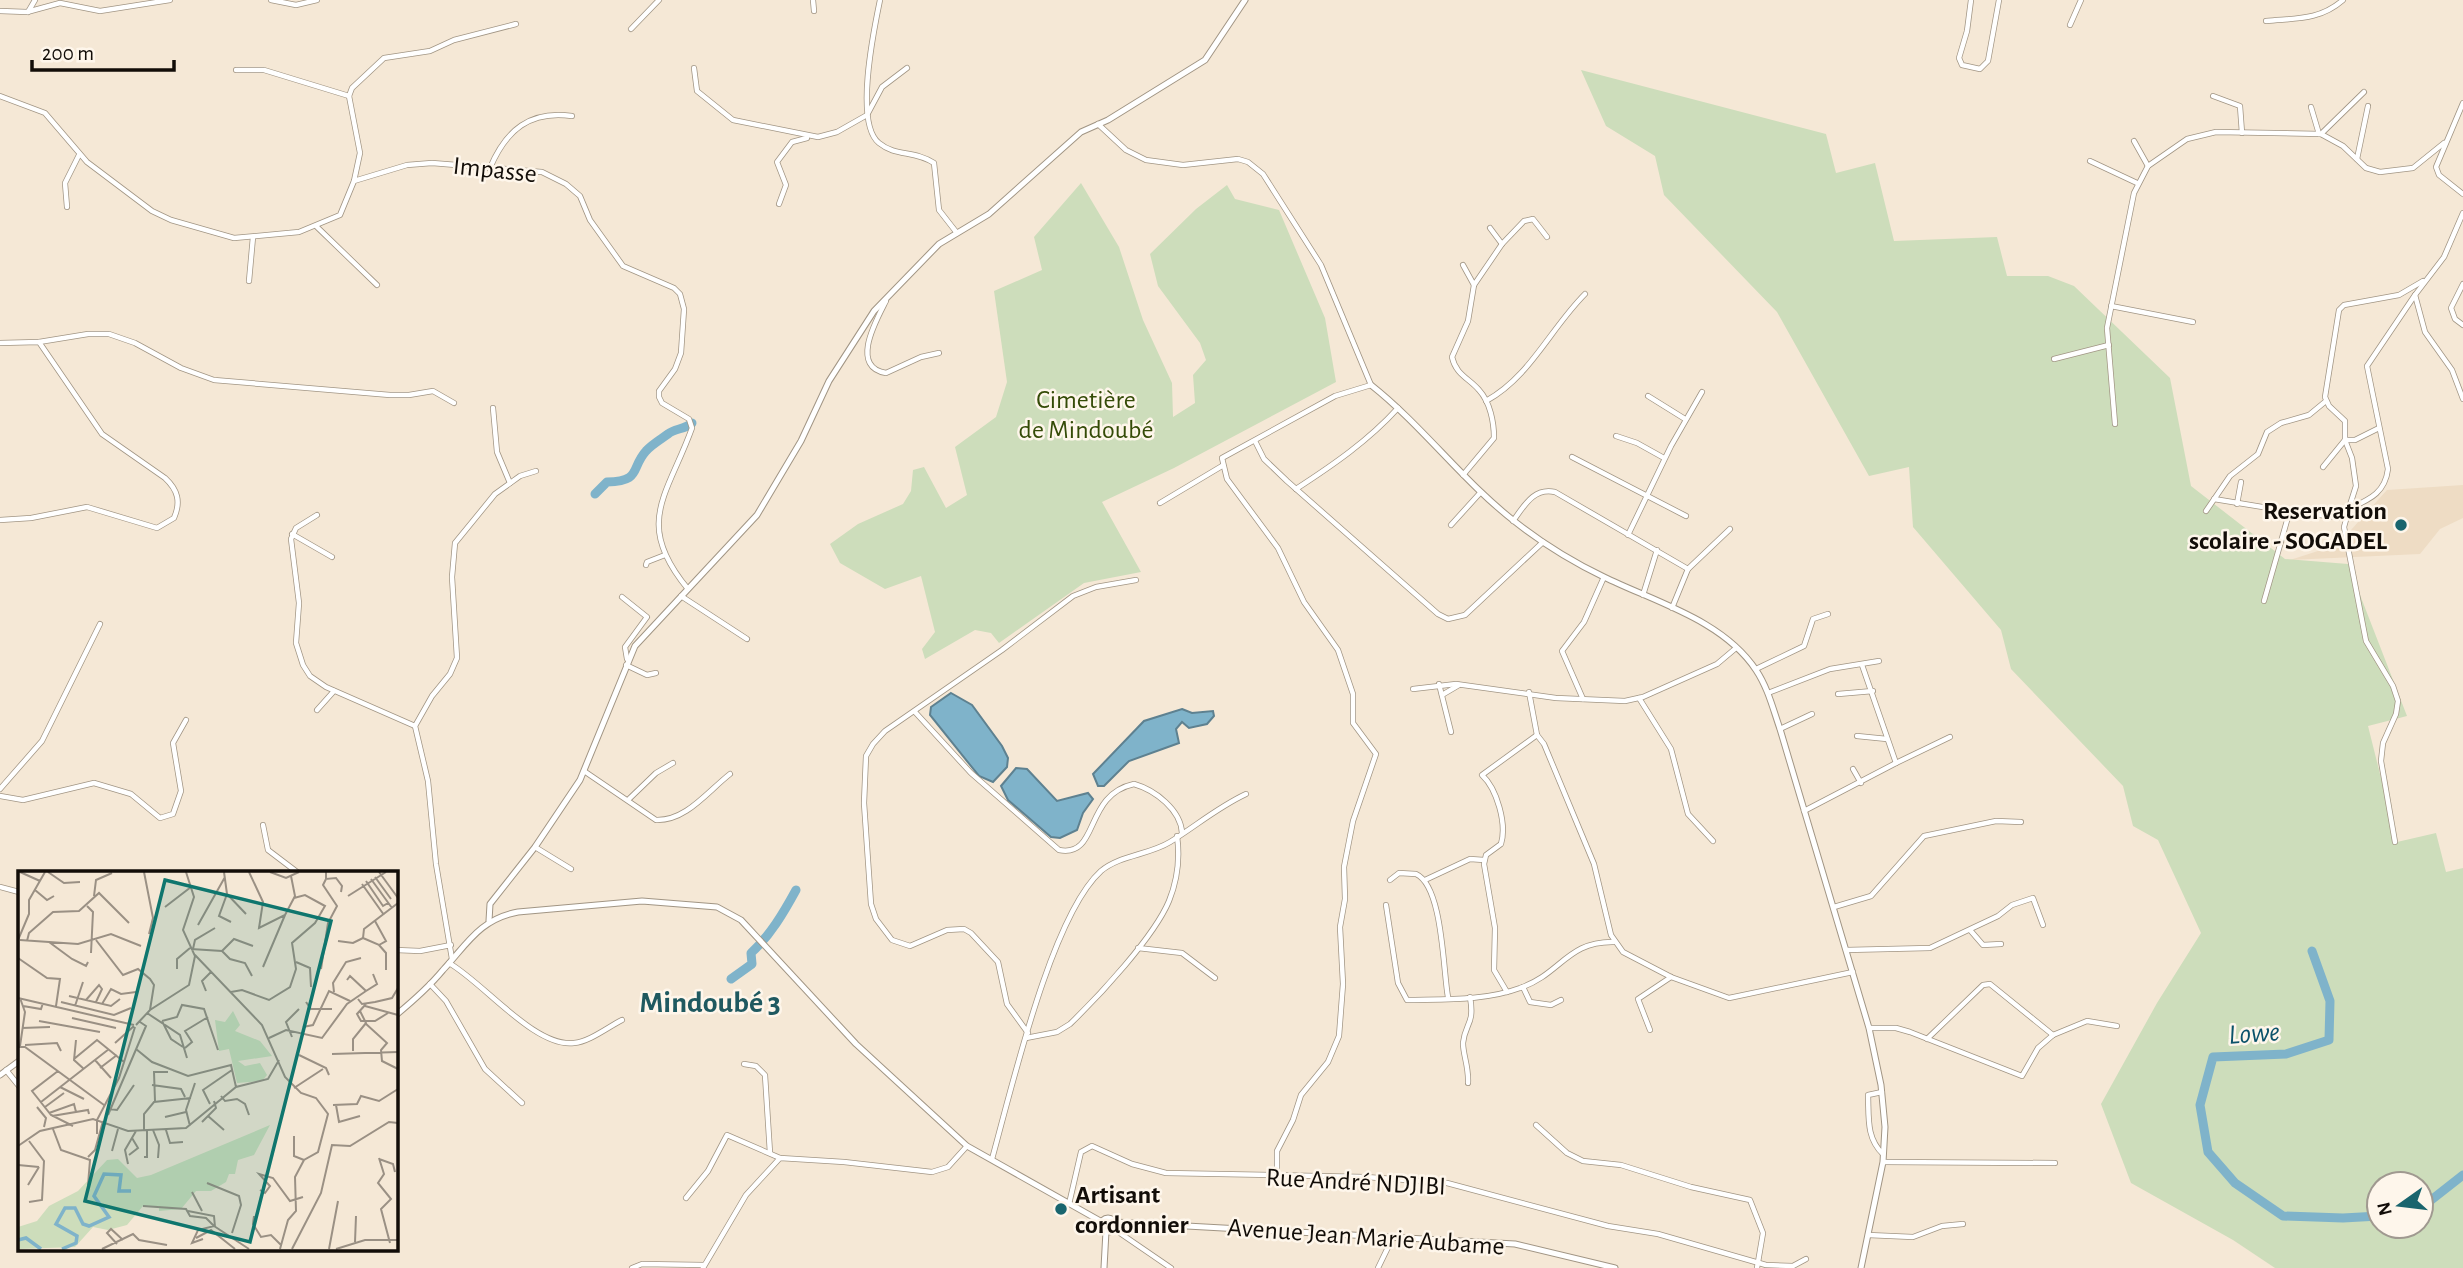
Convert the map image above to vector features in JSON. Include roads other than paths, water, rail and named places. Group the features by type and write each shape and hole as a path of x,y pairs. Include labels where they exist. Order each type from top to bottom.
{"street":[{"path":"27,12 35,0"},
{"path":"0,12 27,12 60,3 100,10 170,0"},
{"path":"271,0 296,5 317,0"},
{"path":"631,29 659,0"},
{"path":"813,0 814,11"},
{"path":"880,0 868,75 869,129 879,144 898,153 921,155 934,163 939,210 957,233"},
{"path":"489,921 489,904 535,847 584,771 626,662 644,633 757,515 801,441 829,381 869,318 939,244 989,214 1081,132 1205,60 1245,0"},
{"path":"1971,0 1968,31 1959,58 1962,65 1973,69 1980,68 1988,61 1999,0"},
{"path":"2070,25 2081,0"},
{"path":"2266,21 2282,17 2298,21 2331,10 2343,0"},
{"path":"0,96 45,113 79,155 162,217 219,236 253,237 317,227 340,215 354,181 360,153 349,96 352,88 379,60 430,51 454,40 516,24"},
{"path":"694,68 697,91 733,120 811,137"},
{"path":"779,204 786,185 777,165 778,159 792,142 837,132 867,114 882,87 898,72 907,68"},
{"path":"236,70 264,70 349,96"},
{"path":"2320,134 2364,92"},
{"path":"2213,96 2240,106 2242,133"},
{"path":"2463,103 2444,143 2437,172 2463,194"},
{"path":"2357,160 2368,106"},
{"path":"2311,107 2320,134"},
{"path":"490,168 499,149 525,120 555,115 572,116"},
{"path":"1098,124 1126,150 1146,160 1183,165 1242,160 1263,174 1321,265 1371,386 1398,408 1480,493 1513,521 1543,542 1604,577 1713,628 1756,669 1768,693 1780,729 1870,1028 1882,1092 1883,1162 1861,1268"},
{"path":"2115,424 2109,345 2112,306 2137,183 2148,166 2187,139 2216,132 2320,134 2333,138 2374,172 2405,170 2420,163 2444,143"},
{"path":"2134,141 2148,166"},
{"path":"67,207 65,183 79,155"},
{"path":"2090,161 2137,183"},
{"name":"Impasse","path":"354,181 407,165 432,163 542,172 557,177 580,196 590,220 623,266 674,288 680,294 684,310 681,353 675,369 659,391 659,397 663,403 689,419 692,428 661,499 659,529 670,567 688,589"},
{"path":"2348,509 2377,495 2386,483 2388,468 2367,366 2423,281 2439,264 2463,213"},
{"path":"1463,475 1494,438 1486,401 1481,392 1459,373 1452,357 1468,321 1474,285 1502,244 1528,219 1532,219 1547,237"},
{"path":"317,227 377,285"},
{"path":"1490,228 1502,244"},
{"path":"249,281 253,237"},
{"path":"1463,265 1474,285"},
{"path":"2206,512 2230,476 2258,454 2267,432 2281,423 2309,415 2326,401 2341,307 2399,295 2423,281"},
{"path":"2463,284 2451,308 2455,319 2463,325"},
{"path":"1486,401 1515,383 1561,319 1585,294"},
{"path":"2415,295 2425,332 2452,370 2463,398"},
{"path":"887,297 867,344 870,362 876,369 886,373 921,357 939,353"},
{"path":"2112,306 2193,322"},
{"path":"0,343 39,342 88,334 109,334 135,343 181,368 214,380 409,396 433,391 454,403"},
{"path":"0,520 31,518 88,507 157,528 170,523 177,511 177,493 173,486 102,434 39,342"},
{"path":"2054,359 2109,345"},
{"path":"1277,1175 1278,1151 1301,1095 1328,1062 1339,1036 1343,984 1340,925 1345,899 1344,867 1353,821 1376,751 1359,735 1353,723 1353,694 1338,650 1304,602 1278,548 1227,479 1222,458 1335,396 1371,386"},
{"path":"1628,535 1664,458 1703,392"},
{"path":"1648,396 1685,419"},
{"path":"2326,401 2344,419 2345,440 2352,458 2356,486 2344,527 2366,641 2393,686 2398,701 2396,714 2383,743 2381,761 2395,842"},
{"path":"493,408 498,452 510,483"},
{"path":"1296,489 1374,434 1398,408"},
{"path":"2345,440 2356,440 2379,428"},
{"path":"1616,436 1637,443 1664,458"},
{"path":"2323,467 2345,440"},
{"path":"1255,441 1264,459 1296,489 1438,614 1448,619 1465,615 1543,542"},
{"path":"1572,457 1686,516"},
{"path":"1160,502 1222,467"},
{"path":"451,962 451,945 436,864 428,781 415,726 432,696 450,674 457,658 452,577 455,543 477,514 510,483 536,471"},
{"path":"2237,504 2241,482"},
{"path":"1513,521 1533,496 1547,490 1581,506 1688,569"},
{"path":"1451,525 1480,493"},
{"path":"2214,499 2345,518"},
{"path":"2264,601 2288,517 2294,512"},
{"path":"317,515 296,528 292,534 290,550 298,589 296,634 299,655 310,677 334,691 415,726"},
{"path":"1672,609 1688,569 1730,529"},
{"path":"292,534 332,558"},
{"path":"1643,595 1657,550"},
{"path":"646,565 647,562 665,555"},
{"path":"1583,699 1562,651 1584,622 1604,577"},
{"path":"1027,1036 1010,1012 999,962 971,933 955,928 919,945 900,945 892,940 873,912 864,803 866,756 885,731 1073,596 1096,587 1136,580"},
{"path":"681,596 747,639"},
{"path":"622,597 648,617 625,647 626,662"},
{"path":"1756,669 1804,646 1813,619 1828,614"},
{"path":"0,789 42,741 100,624"},
{"path":"1413,689 1438,684 1460,685 1625,701 1639,698 1717,664 1736,648"},
{"path":"1768,693 1830,669 1879,661"},
{"path":"626,662 647,676 656,673"},
{"path":"1862,665 1896,763"},
{"path":"1438,684 1451,732"},
{"path":"1441,695 1460,685"},
{"path":"317,710 334,691"},
{"path":"1838,694 1873,691"},
{"path":"1529,692 1537,735 1558,775 1594,864 1614,942 1623,951 1671,977 1738,999 1853,972"},
{"path":"1639,698 1671,749 1688,814 1713,841"},
{"path":"915,712 971,773 1059,850 1067,851 1082,845 1105,798 1134,784 1173,808 1182,824 1177,871 1170,899 1137,948 1070,1024 1057,1032 1027,1036"},
{"path":"1780,729 1812,714"},
{"path":"0,796 23,800 94,783 131,794 155,816 166,817 173,814 181,796 173,743 186,720"},
{"path":"1484,860 1503,840 1493,789 1482,775 1537,735"},
{"path":"1857,736 1887,739"},
{"path":"1804,811 1950,737"},
{"path":"629,799 656,773 673,763"},
{"path":"1853,769 1861,783"},
{"path":"584,771 629,799 656,820 681,816 730,774"},
{"path":"992,1159 1027,1036 1072,916 1095,878 1114,863 1154,850 1220,806 1246,794"},
{"path":"1833,907 1871,896 1924,836 1996,821 2021,822"},
{"path":"263,825 268,850 294,871"},
{"path":"535,847 572,869"},
{"path":"1425,880 1470,859 1484,860"},
{"path":"1484,860 1495,928 1493,965 1507,992"},
{"path":"1390,880 1399,873 1416,874 1425,880 1438,921 1448,998"},
{"path":"0,887 18,892"},
{"path":"1846,950 1930,948 1970,930 2012,905 2033,898 2043,925"},
{"path":"397,1014 430,984 478,929 489,921 517,912 642,901 725,908 741,920 856,1044 967,1146 1102,1222 1106,1231 1104,1268"},
{"path":"1386,905 1392,956 1402,996 1407,1000 1507,992 1523,987 1562,964 1584,944 1614,942"},
{"path":"1970,930 1983,945 2001,944"},
{"path":"397,950 420,951 451,945"},
{"path":"1137,948 1182,953 1215,978"},
{"path":"451,962 536,1033 552,1041 580,1042 622,1020"},
{"path":"1650,1030 1638,999 1671,977"},
{"path":"430,984 446,1001 485,1069 522,1103"},
{"path":"1927,1039 1983,985 1990,984 2053,1035"},
{"path":"1523,987 1532,1003 1551,1005 1561,1000"},
{"path":"1468,1083 1468,1063 1463,1046 1472,1017 1469,997"},
{"path":"1870,1028 1896,1028 2022,1076 2038,1048 2053,1035 2087,1021 2118,1026"},
{"path":"0,1075 18,1062"},
{"path":"744,1064 756,1066 765,1074 770,1153"},
{"path":"6,1070 18,1085"},
{"path":"1882,1092 1868,1095 1868,1104 1871,1139 1883,1154"},
{"path":"1536,1125 1567,1153 1583,1161 1620,1165 1691,1187 1750,1200 1763,1233 1757,1268"},
{"path":"686,1198 708,1171 727,1135 780,1158 932,1172 948,1167 967,1146"},
{"name":"Rue André NDJIBI","path":"1069,1205 1081,1153 1088,1146 1166,1173 1403,1178 1447,1183 1608,1226 1658,1234 1787,1267 1806,1259"},
{"path":"632,1268 643,1264 703,1267 746,1195 780,1158"},
{"path":"1883,1162 2055,1163"},
{"path":"1102,1222 1108,1217 1171,1268"},
{"path":"1868,1235 1913,1237 1942,1226 1963,1224"},
{"path":"1106,1231 1115,1225"},
{"name":"Avenue Jean Marie Aubame","path":"1115,1225 1393,1236 1498,1246 1515,1244 1615,1268"},
{"path":"1378,1268 1393,1236"}],"water":[{"path":"951,693 972,705 1008,758 1007,767 993,782 979,776 930,715 931,707"},
{"path":"1182,709 1192,713 1213,711 1214,716 1207,724 1189,728 1182,722 1176,729 1179,743 1129,761 1104,786 1098,786 1093,774 1144,721"},
{"path":"1016,768 1027,769 1057,801 1088,793 1093,799 1083,813 1077,830 1060,838 1051,837 1008,800 1001,786"}],"waterway":[{"path":"595,494 607,482 631,476 646,451 671,432 692,423"},
{"path":"731,979 752,964 751,953 770,931 796,890"},
{"name":"Lowe","path":"2312,951 2330,1001 2329,1040 2286,1054 2213,1057 2200,1105 2208,1152 2235,1183 2283,1216 2365,1217"},
{"name":"Lowe","path":"2435,1197 2463,1175"}],"place":[{"name":"Reservation scolaire - SOGADEL","path":"2401,525"},
{"name":"Artisant cordonnier","path":"1061,1209"}],"district":[{"name":"Mindoubé 3","path":"710,1002"}],"park label":[{"name":"Cimetière de Mindoubé","path":"1086,414"}]}
